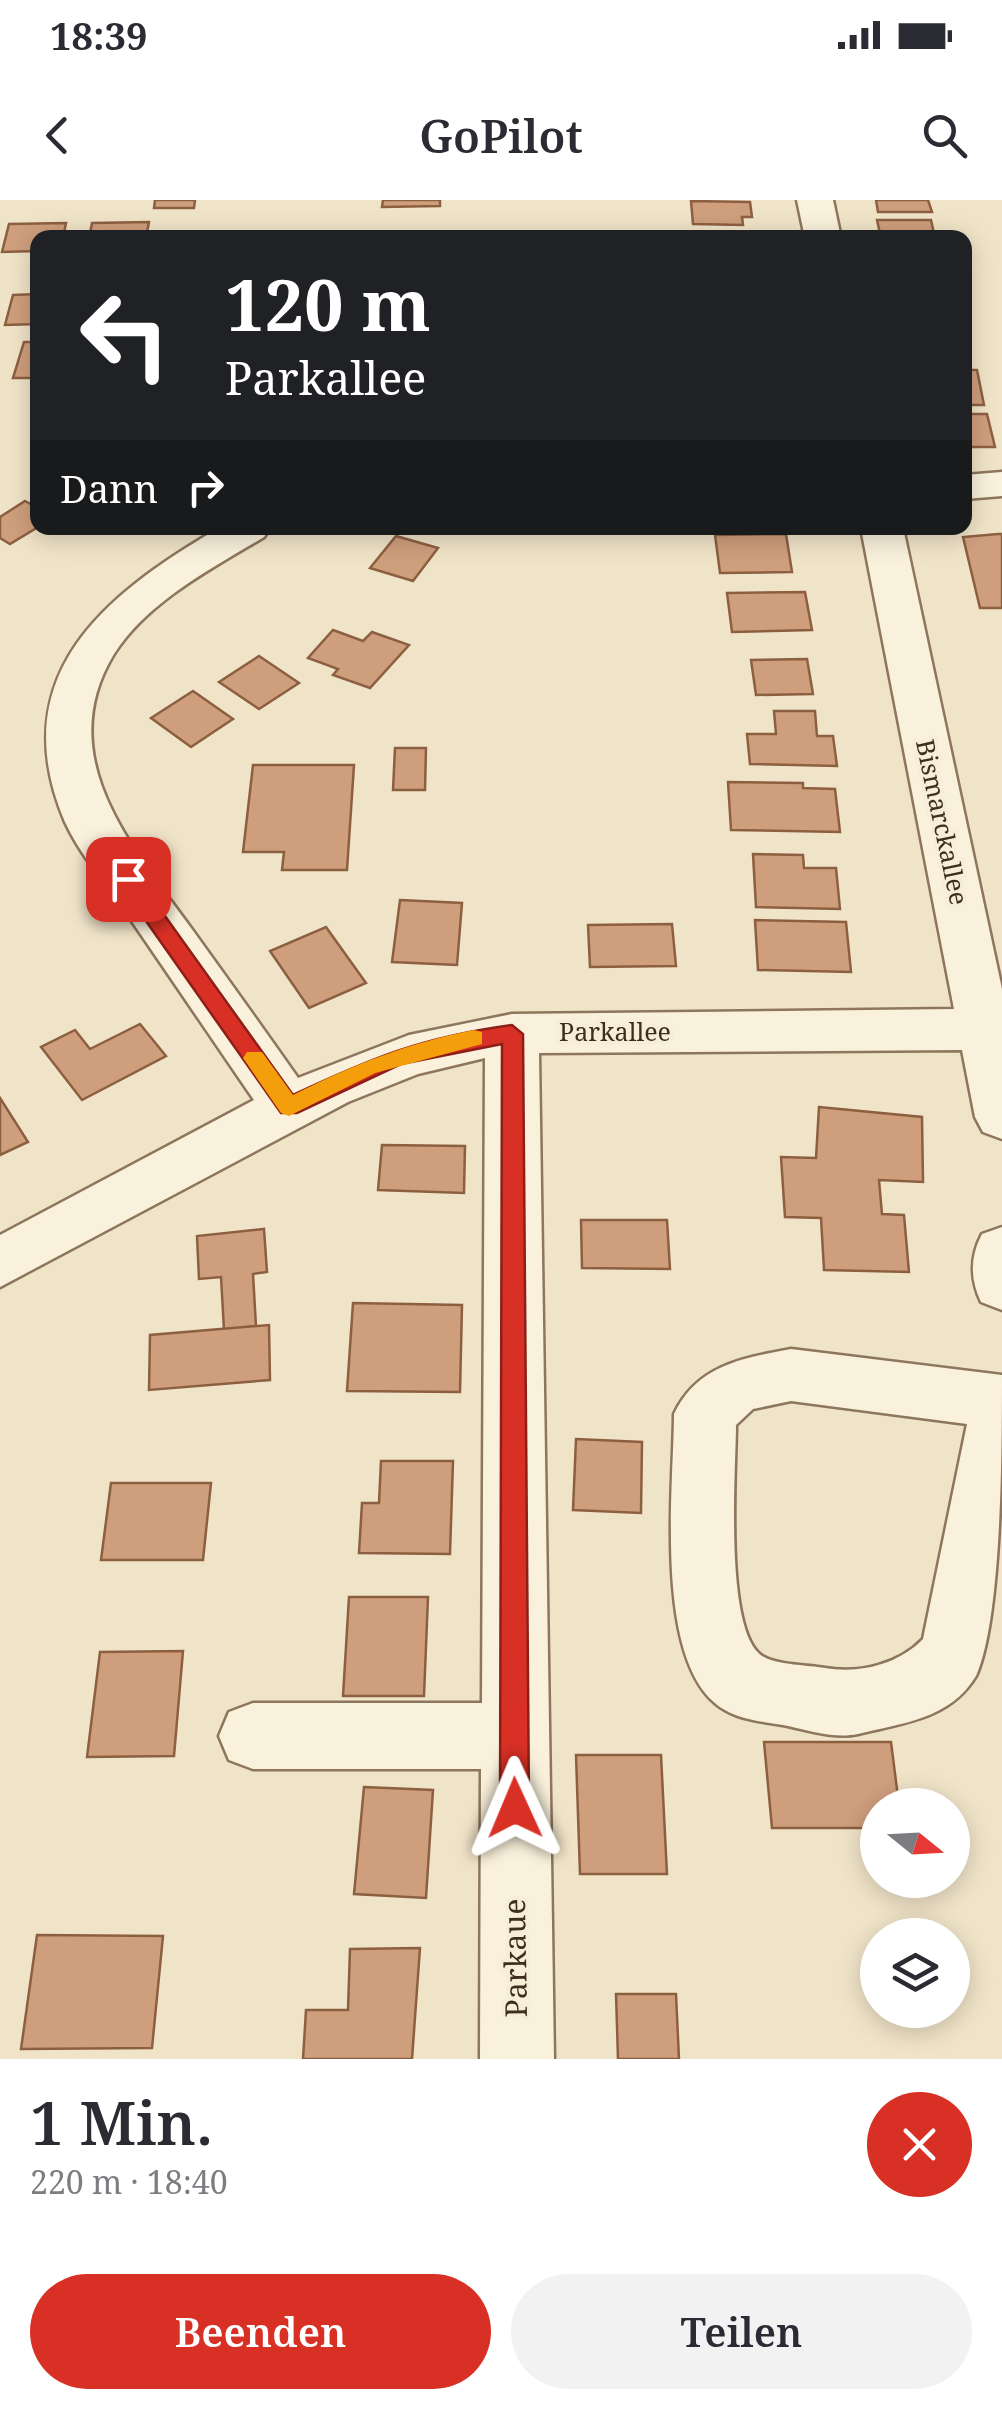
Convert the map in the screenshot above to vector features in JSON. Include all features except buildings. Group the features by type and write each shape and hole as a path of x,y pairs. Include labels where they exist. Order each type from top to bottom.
{"street":[{"path":"815,200 821,230"},
{"path":"972,486 1002,484"},
{"path":"237,535 151,586 110,624 78,680 68,751 79,800 90,823 289,1107"},
{"name":"Bismarckallee","path":"884,535 993,1029 1002,1117"},
{"name":"Parkallee","path":"0,1263 289,1107 395,1057 452,1042 512,1034 993,1029"},
{"name":"Parkaue","path":"512,1034 517,2059"},
{"path":"1002,1252 1002,1285"},
{"path":"791,1375 1002,1402 953,1654 924,1686 844,1704 745,1686 715,1652 704,1604 706,1414 737,1386 791,1375"},
{"path":"253,1736 514,1736"}],"slow traffic":[{"path":"254,1058 289,1107 367,1067 423,1048 474,1038"}],"route":[{"path":"128,879 289,1107 326,1086 395,1057 452,1042 512,1034 515,1808"}]}
